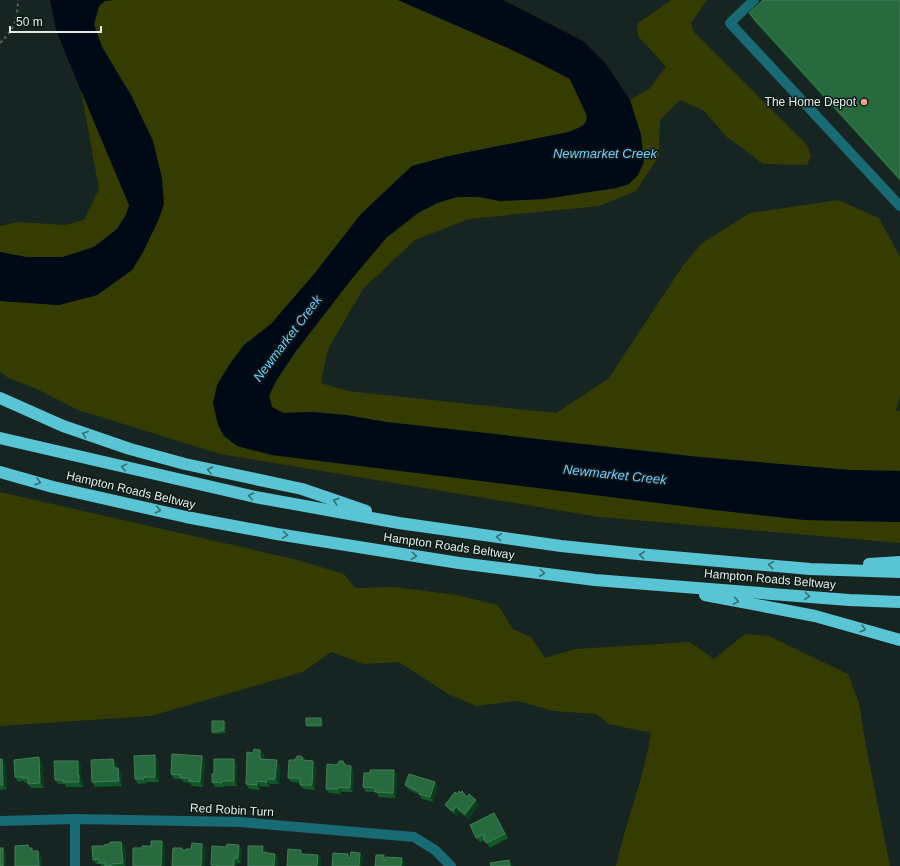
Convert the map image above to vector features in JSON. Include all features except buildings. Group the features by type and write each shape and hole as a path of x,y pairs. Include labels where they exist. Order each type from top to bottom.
{"highway":[{"path":"0,398 63,426 130,449 185,464 302,489 399,523"},
{"path":"0,438 256,497 399,523"},
{"name":"Hampton Roads Beltway","path":"0,472 53,487 186,517 276,534 459,563 595,580 849,600 900,602"},
{"name":"Hampton Roads Beltway","path":"399,523 561,546 638,554 810,569 900,572"},
{"path":"810,569 900,562"},
{"path":"643,583 815,616 900,640"}],"street":[{"path":"754,0 730,24 900,206"},
{"path":"75,819 75,866"},
{"name":"Red Robin Turn","path":"0,821 75,819 240,822 414,837 435,850 451,866"}],"path":[{"path":"0,43 14,26 18,0"}],"green space":[{"path":"398,0 508,48 570,79 587,116 583,124 569,132 449,156 412,166 361,214 315,273 271,324 244,345 253,450 272,455 715,510 805,520 900,522 900,543 599,517 220,454 78,410 35,388 10,379 0,372 0,301 59,305 97,295 132,270 142,254 158,221 132,97 102,47 94,24 99,6 105,1"},
{"path":"671,0 707,0 691,23 694,32 807,145 811,156 807,165 763,164 727,137 703,110 680,100 660,120 659,156 636,191 599,206 469,219 415,240 363,289 328,349 321,383 348,391 556,413 608,379 684,264 702,243 750,213 838,200 879,218 900,257 900,396 896,411 900,411 900,471 850,470 699,457 386,422 346,415 311,412 283,413 272,407 269,396 276,381 296,351 350,281 386,238 418,213 437,203 457,197 479,197 500,201 616,188 641,135 630,100 649,89 666,67 638,36 637,24"},
{"path":"81,91 129,205 126,215 117,229 94,247 63,257 26,257 0,252 0,226 18,222 65,225 84,220 99,189"},
{"path":"0,492 294,559 344,574 355,588 394,587 457,595 498,605 513,629 531,637 545,658 575,649 690,642 714,659 745,634 769,636 848,674 859,703 890,866 616,866 644,766 651,733 609,724 596,714 554,711 517,701 476,706 448,694 399,662 364,664 331,652 303,672 151,716 0,726"}],"water":[{"path":"50,0 114,0 105,1 99,6 94,24 102,47 132,97 153,141 162,178 164,204 158,221 142,254 132,270 97,295 59,305 0,301 0,252 26,257 63,257 94,247 117,229 126,215 129,205 64,50 56,29"},
{"name":"Newmarket Creek","path":"398,0 503,0 583,41 606,64 630,100 641,135 644,162 638,175 629,184 616,188 545,199 500,201 479,197 457,197 437,203 418,213 386,238 350,281 296,351 276,381 269,396 272,407 283,413 311,412 346,415 386,422 699,457 850,470 900,471 900,522 805,520 272,455 237,446 224,436 218,425 213,403 217,385 229,365 244,345 271,324 315,273 361,214 412,166 449,156 569,132 583,126 586,122 587,116 570,79 508,48"}],"place":[{"name":"The Home Depot","path":"864,102"}]}
